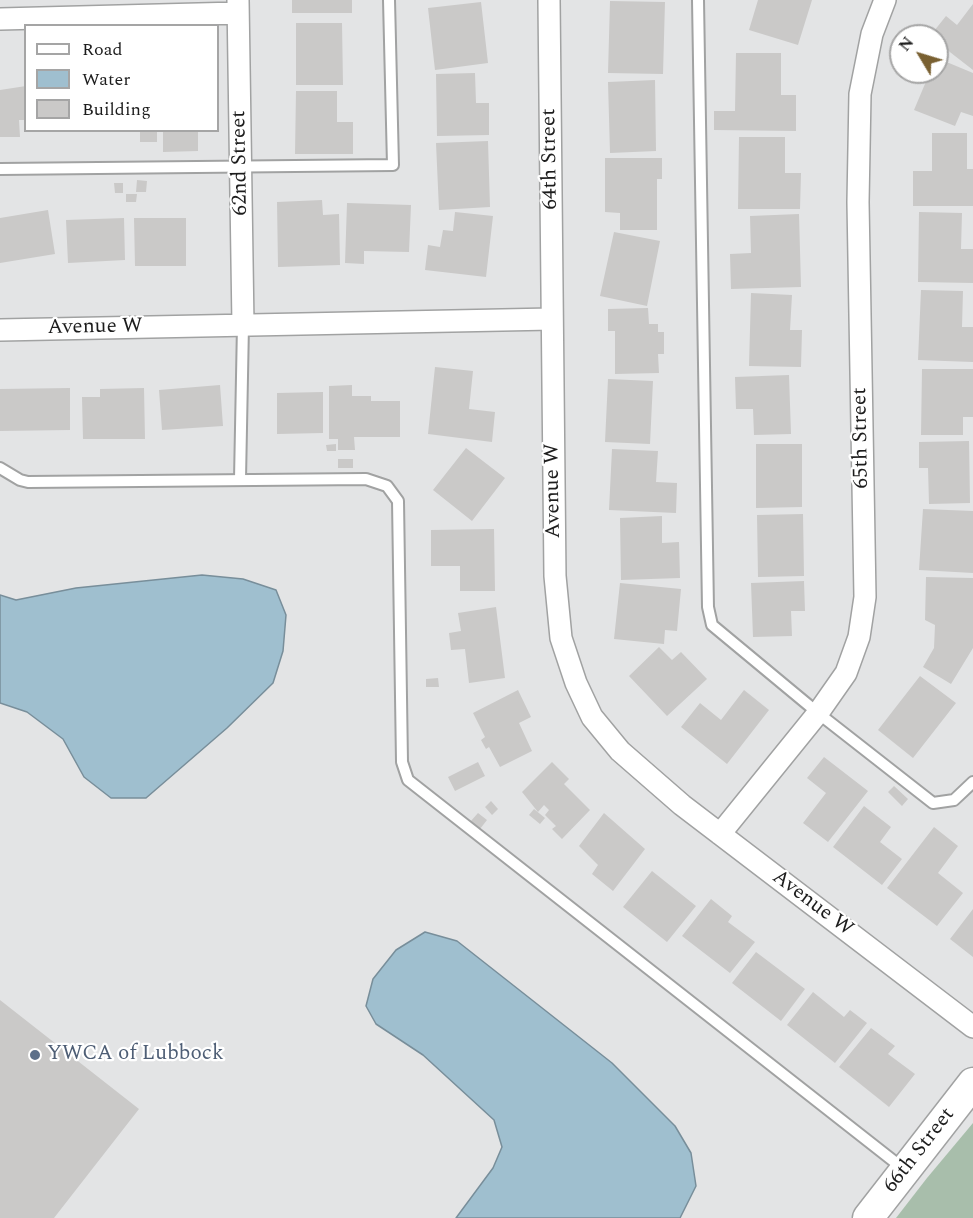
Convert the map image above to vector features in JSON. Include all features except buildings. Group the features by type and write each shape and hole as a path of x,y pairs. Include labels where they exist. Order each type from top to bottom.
{"street":[{"name":"64th Street","path":"549,0 552,319"},
{"name":"65th Street","path":"720,834 818,713 846,673 859,637 865,597 858,202 860,94 872,34 885,0"},
{"name":"62nd Street","path":"238,7 243,325"},
{"path":"0,19 238,7"},
{"name":"Avenue W","path":"0,330 552,319 555,576 561,638 576,683 592,717 620,751 720,834 973,1027"},
{"name":"66th Street","path":"868,1218 973,1083"}],"lane":[{"path":"0,169 393,165 389,0"},
{"path":"698,0 708,608 712,625 818,713 933,803 954,800 973,782"},
{"path":"240,479 243,325"},
{"path":"0,468 28,482 366,479 378,482 393,492 398,501 402,762 408,780 905,1170"}],"green space":[{"path":"973,1123 973,1218 896,1218 927,1178"}],"water":[{"path":"202,575 243,579 276,590 286,615 283,651 273,683 227,728 146,798 111,798 84,777 63,739 27,712 0,703 0,595 16,600 76,588"},
{"path":"425,932 457,941 612,1063 675,1126 691,1153 696,1186 680,1218 456,1218 493,1168 502,1147 494,1120 423,1055 376,1024 366,1006 373,979 396,950"}],"place":[{"name":"YWCA of Lubbock","path":"35,1055"}]}
